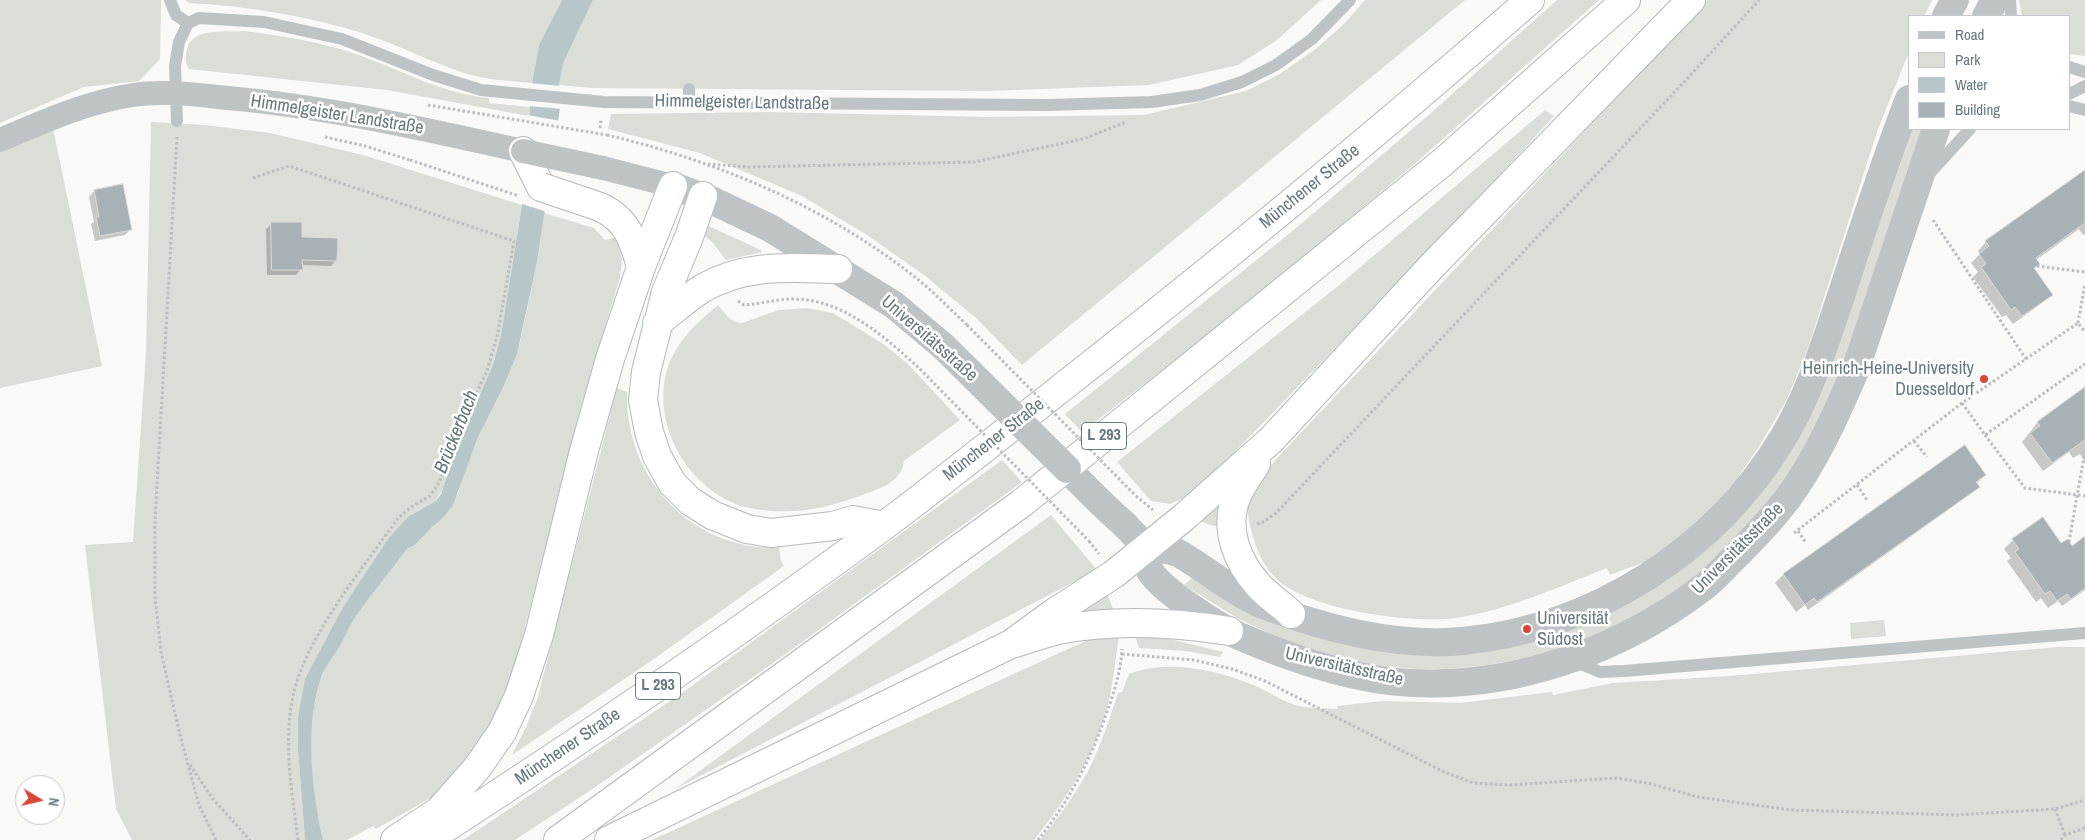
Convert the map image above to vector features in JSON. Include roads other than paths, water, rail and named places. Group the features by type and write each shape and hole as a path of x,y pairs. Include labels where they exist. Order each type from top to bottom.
{"highway":[{"name":"Münchener Straße","path":"428,840 559,754 726,640 884,526 1120,342 1411,104 1530,0"},
{"name":"L 293","path":"558,840 1022,503 1442,162 1626,0"},
{"path":"609,840 1010,644 1114,574 1183,518 1271,440 1431,267 1691,0"},
{"path":"523,151 541,186 613,213 628,229 636,247 641,267"},
{"path":"396,840 439,811 477,768 502,732 519,696 539,635 584,451 610,359 641,267 673,186"},
{"path":"703,196 666,292 646,372 643,400 649,432 657,456 672,483 690,501 730,523 747,529 771,533 833,526 853,520 884,526"},
{"path":"657,323 706,287 747,271 768,267 838,269"},
{"path":"1271,440 1240,488 1234,507 1232,530 1235,549 1247,571 1260,588 1291,614"},
{"path":"1010,644 1058,630 1109,624 1164,623 1229,631"}],"street":[{"path":"1964,8 1995,0"},
{"name":"Himmelgeister Landstraße","path":"0,140 56,116 96,103 134,95 176,93 248,99 338,112 603,168 673,186"},
{"name":"Universitätsstraße","path":"673,186 703,196 770,228 894,305 944,347 1148,547 1175,551 1238,592 1266,606 1291,614 1363,634 1423,640 1463,641 1527,629 1606,601 1678,556 1707,531 1761,471 1783,437 1804,397 1819,360 1908,102"},
{"name":"Universitätsstraße","path":"1148,547 1148,568 1161,584 1229,631 1291,657 1360,675 1409,683 1452,683 1518,675 1571,660 1671,611 1704,588 1748,544 1788,498 1815,456 1839,410 1855,371 1936,130"}],"lane":[{"path":"170,0 176,15 188,24 179,42 175,66 177,121"},
{"name":"Himmelgeister Landstraße","path":"188,24 192,20 204,18 264,22 333,38 378,53 433,75 481,90 591,100 689,95 985,106 1152,102 1200,95 1242,82 1276,64 1312,39 1350,0"},
{"path":"2010,0 2011,15"},
{"path":"2070,67 2085,72"},
{"path":"2070,94 2085,86"},
{"path":"2070,106 2085,110"},
{"path":"1914,191 1969,130"},
{"path":"1571,660 1600,672 1624,671 2085,633"}],"water":[{"path":"562,0 593,0 563,63 559,85 560,108 537,262 517,354 478,437 453,505 443,518 415,545 407,549 368,599 323,672 316,694 313,714 312,757 313,779 323,840 305,840 298,750 298,718 305,679 342,609 388,539 409,516 436,501 441,494 462,435 493,365 501,335 522,205 532,83 539,45"}],"place":[{"name":"Heinrich-Heine-University Duesseldorf","path":"1984,379"},
{"name":"Universität Südost","path":"1527,629"}],"water label":[{"name":"Brückerbach","path":"457,432"}]}
